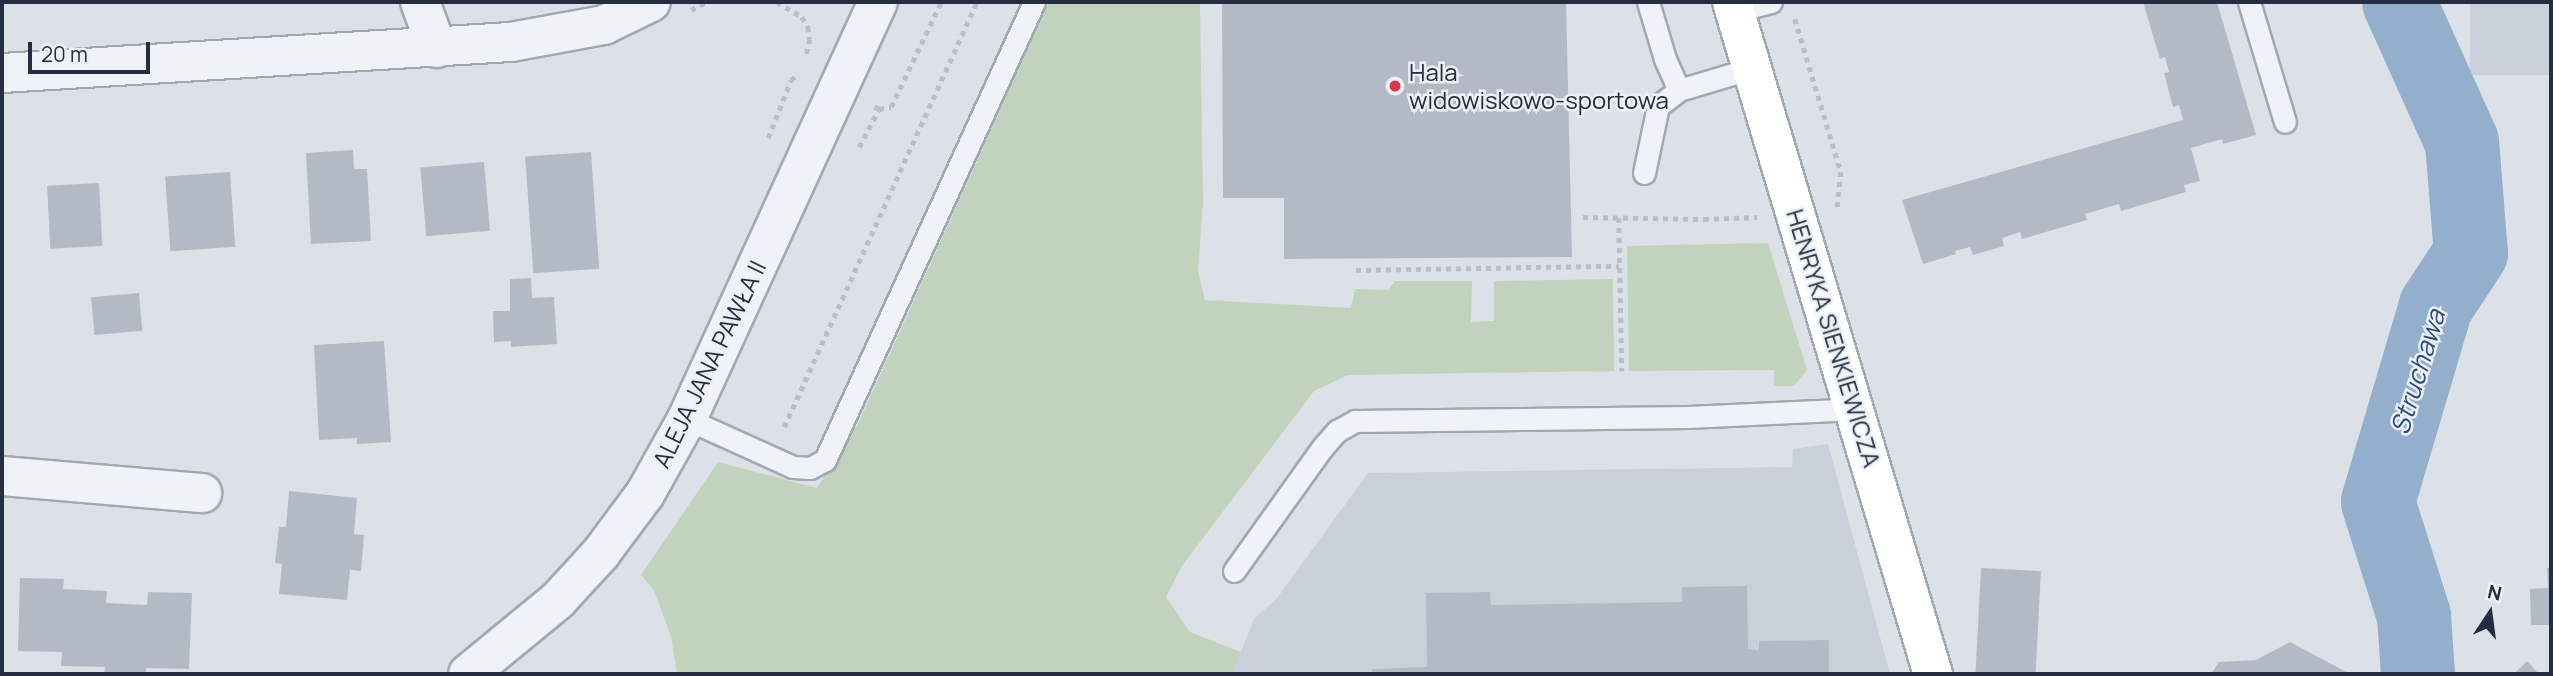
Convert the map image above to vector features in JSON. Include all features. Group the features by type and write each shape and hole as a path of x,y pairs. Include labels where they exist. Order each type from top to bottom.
{"street":[{"path":"420,2 437,48"},
{"path":"2,74 511,42 604,25 652,2"},
{"name":"ALEJA JANA PAWŁA II","path":"468,674 532,624 601,553 645,494 687,419 870,5"},
{"name":"HENRYKA SIENKIEWICZA","path":"1746,5 1753,68 1933,674"},
{"path":"2,476 202,494"}],"lane":[{"path":"687,419 793,467 810,468 825,460 1034,2"},
{"path":"1648,2 1665,59 1679,90"},
{"path":"2249,2 2285,122"},
{"path":"1644,173 1658,106 1679,90 1753,68"},
{"path":"1234,571 1322,447 1337,431 1355,421 1688,417 1855,409"}],"path":[{"path":"777,2 785,3 802,17 808,27 810,39 805,60"},
{"path":"878,109 891,107 941,2"},
{"path":"785,428 977,2"},
{"path":"767,140 791,80 800,73"},
{"path":"1583,217 1725,219 1768,216"},
{"path":"1619,218 1622,371"},
{"path":"1356,270 1619,266"}],"shaded area":[{"path":"2470,2 2551,2 2551,75 2470,75"},
{"path":"1828,444 1890,674 1232,674 1254,619 1277,598 1368,473 1792,467 1793,449"}],"green space":[{"path":"1049,2 1200,2 1203,203 1198,271 1205,300 1351,308 1355,289 1388,290 1395,281 1472,281 1471,322 1494,321 1494,281 1613,279 1614,371 1348,375 1314,391 1182,566 1166,597 1190,632 1241,652 1232,674 677,674 671,637 654,590 641,575 718,462 817,488 858,424"},
{"path":"1768,243 1807,370 1794,386 1774,386 1774,370 1629,371 1627,246"}],"building":[{"name":"Hala widowiskowo-sportowa","path":"1222,2 1566,2 1572,257 1284,259 1284,198 1223,198"},
{"path":"2143,2 2217,2 2256,135 2223,144 2222,139 2191,148 2200,181 2184,185 2186,192 2121,211 2119,204 2085,214 2087,220 2022,239 2020,232 2002,238 2004,246 1973,255 1970,247 1923,264 1902,200 2183,120 2179,105 2173,107 2164,73 2169,72 2165,57 2160,59"},
{"path":"353,150 354,169 367,169 371,241 311,244 306,153"},
{"path":"591,152 599,269 533,273 525,157"},
{"path":"484,162 490,231 426,236 420,168"},
{"path":"230,172 235,247 170,251 165,177"},
{"path":"99,183 102,246 50,249 47,186"},
{"path":"531,278 532,298 554,297 557,344 511,347 511,341 494,342 493,311 510,311 510,279"},
{"path":"139,293 142,331 94,335 91,297"},
{"path":"384,341 391,442 357,444 357,438 319,440 314,345"},
{"path":"289,491 357,498 354,534 364,535 361,571 350,570 347,600 279,594 282,564 275,563 279,527 286,527"},
{"path":"1981,568 2041,571 2036,674 1975,674"},
{"path":"2547,568 2551,568 2551,625 2531,625 2530,589 2548,588"},
{"path":"20,578 64,579 63,589 107,591 106,603 147,605 148,592 192,593 189,669 146,668 146,674 104,674 105,667 61,666 62,652 18,651"},
{"path":"1747,586 1748,649 1759,650 1759,641 1829,640 1829,674 1372,674 1372,669 1427,667 1426,593 1490,592 1491,605 1682,602 1682,587"},
{"path":"2290,642 2350,674 2211,674 2219,662 2256,660"},
{"path":"2527,661 2539,674 2514,674"}],"waterway":[{"name":"Struchawa","path":"2399,2 2462,142 2471,253 2436,306 2378,502 2414,616 2418,674"}],"place":[{"name":"Hala widowiskowo-sportowa","path":"1395,86"}]}
